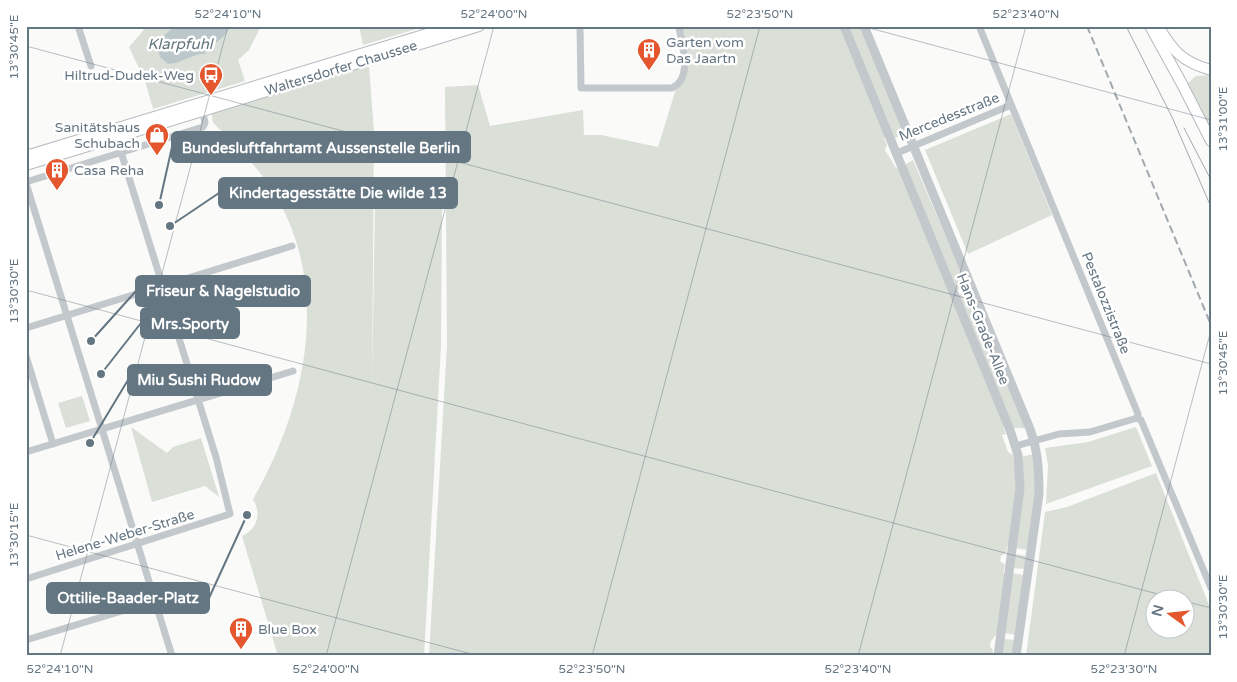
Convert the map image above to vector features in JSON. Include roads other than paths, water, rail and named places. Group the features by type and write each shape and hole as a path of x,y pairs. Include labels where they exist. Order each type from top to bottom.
{"main road":[{"name":"Waltersdorfer Chaussee","path":"26,165 452,26"},
{"name":"Waltersdorfer Chaussee","path":"429,34 479,26"},
{"path":"1150,26 1211,141"},
{"path":"1158,26 1170,45 1183,58 1211,70"},
{"name":"Waltersdorfer Chaussee","path":"26,156 201,107"}],"street":[{"path":"78,26 91,66"},
{"path":"580,26 581,88 675,88 685,64 679,26"},
{"name":"Hans-Grade-Allee","path":"844,26 1016,446 1020,466 1020,488 998,656"},
{"name":"Hans-Grade-Allee","path":"864,26 1034,440 1039,467 1038,494 1016,656"},
{"name":"Pestalozzistraße","path":"979,26 1134,405 1137,418 1141,420 1211,588"},
{"name":"Mercedesstraße","path":"897,153 1011,105"},
{"path":"172,656 26,182 203,127 205,124 201,107"},
{"path":"121,152 198,400"},
{"path":"26,328 292,246"},
{"path":"26,356 53,444"},
{"path":"26,452 293,371"},
{"name":"Helene-Weber-Straße","path":"26,578 230,514 198,400"},
{"path":"1016,446 1059,434 1090,432 1137,418"},
{"path":"26,640 155,601"}],"water":[{"name":"Klarpfuhl","path":"175,26 229,26 225,35 207,50 205,54 168,64 160,57 157,45 161,38"}],"tram line":[{"path":"1126,26 1172,117 1211,207"},
{"path":"1184,128 1211,180"}],"railway":[{"path":"1087,26 1211,325"}],"place":[{"name":"Garten vom Das Jaartn","path":"649,71"},
{"name":"Hiltrud-Dudek-Weg","path":"211,96"},
{"name":"Sanitätshaus Schubach","path":"157,156"},
{"name":"Casa Reha","path":"57,191"},
{"name":"Bundesluftfahrtamt Aussenstelle Berlin","path":"159,205"},
{"name":"Kindertagesstätte Die wilde 13","path":"170,226"},
{"name":"Friseur & Nagelstudio","path":"91,341"},
{"name":"Mrs.Sporty","path":"101,374"},
{"name":"Miu Sushi Rudow","path":"90,443"},
{"name":"Ottilie-Baader-Platz","path":"247,515"},
{"name":"Blue Box","path":"241,650"}]}
